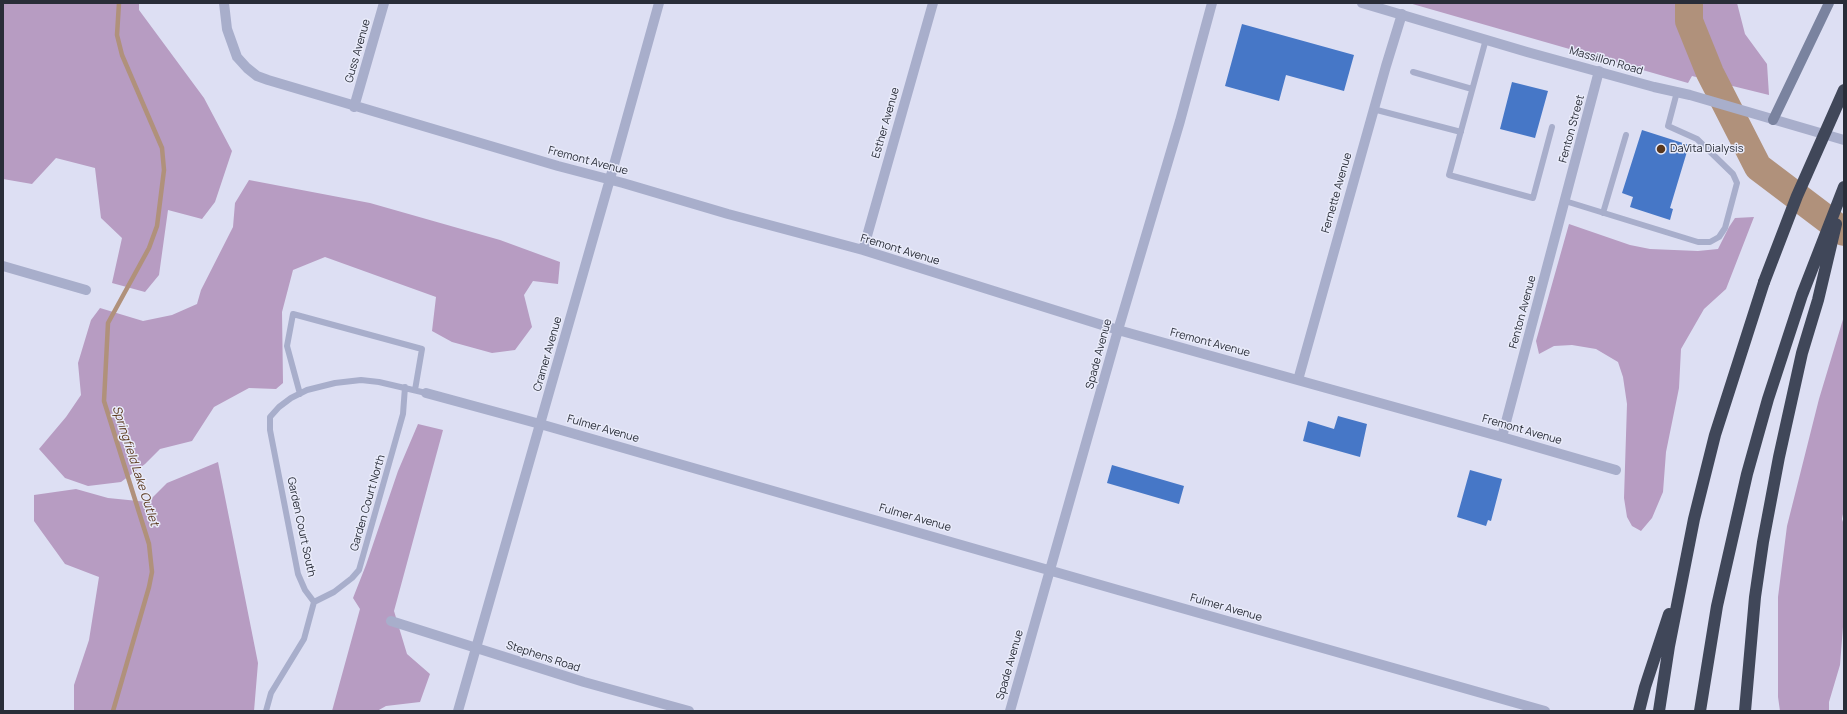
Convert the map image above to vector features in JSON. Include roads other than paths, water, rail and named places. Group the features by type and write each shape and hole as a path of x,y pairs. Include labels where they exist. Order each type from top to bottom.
{"highway":[{"path":"1659,711 1680,586 1694,519 1715,435 1764,282 1797,196 1844,90"},
{"path":"1700,711 1717,606 1745,481 1768,399 1802,295 1844,188"},
{"path":"1745,711 1755,597 1763,542 1779,457 1802,353 1818,300 1844,188"},
{"path":"1639,711 1662,634 1680,586"}],"main road":[{"path":"1773,120 1830,3"}],"street":[{"name":"Fremont Avenue","path":"224,3 230,42 237,57 246,68 257,76 268,80 728,214 863,250 1118,330 1502,436 1616,470"},
{"name":"Guss Avenue","path":"354,106 384,3"},
{"name":"Cramer Avenue","path":"458,711 659,3"},
{"name":"Esther Avenue","path":"863,250 933,3"},
{"name":"Spade Avenue","path":"1010,711 1118,330 1182,114 1212,3"},
{"name":"Massillon Road","path":"1362,3 1844,140"},
{"name":"Fernette Avenue","path":"1298,380 1373,109 1402,14"},
{"name":"Fenton Street","path":"1566,198 1599,71"},
{"name":"Fenton Avenue","path":"1502,436 1566,198"},
{"path":"3,266 86,290"},
{"name":"Fulmer Avenue","path":"426,393 540,424 1545,711"},
{"name":"Stephens Road","path":"391,621 584,682 689,711"}],"lane":[{"path":"1486,39 1449,175 1533,198 1552,127"},
{"path":"1413,72 1472,89"},
{"path":"1566,198 1603,213 1698,242 1710,242 1719,237 1725,228 1736,183 1733,174 1697,139 1668,126 1678,92"},
{"path":"1373,109 1461,132"},
{"path":"1603,213 1626,135"},
{"path":"300,394 287,346 293,314 422,349 415,390"},
{"name":"Fulmer Avenue","path":"279,407 307,390 328,384 361,380 405,387 426,393"},
{"name":"Garden Court North","path":"314,602 334,592 352,578 359,570 403,414 405,387"},
{"name":"Garden Court South","path":"279,407 270,417 270,430 298,574 305,590 314,602"},
{"path":"266,711 270,694 304,640 314,602"}],"waterway":[{"name":"Springfield Lake Outlet","path":"113,711 152,572 149,544 104,401 108,323 149,248 157,226 164,170 162,148 122,55 117,35 119,3"},
{"path":"1689,3 1689,21 1710,73 1758,167 1844,232"}],"place":[{"name":"DaVita Dialysis","path":"1661,149"}]}
